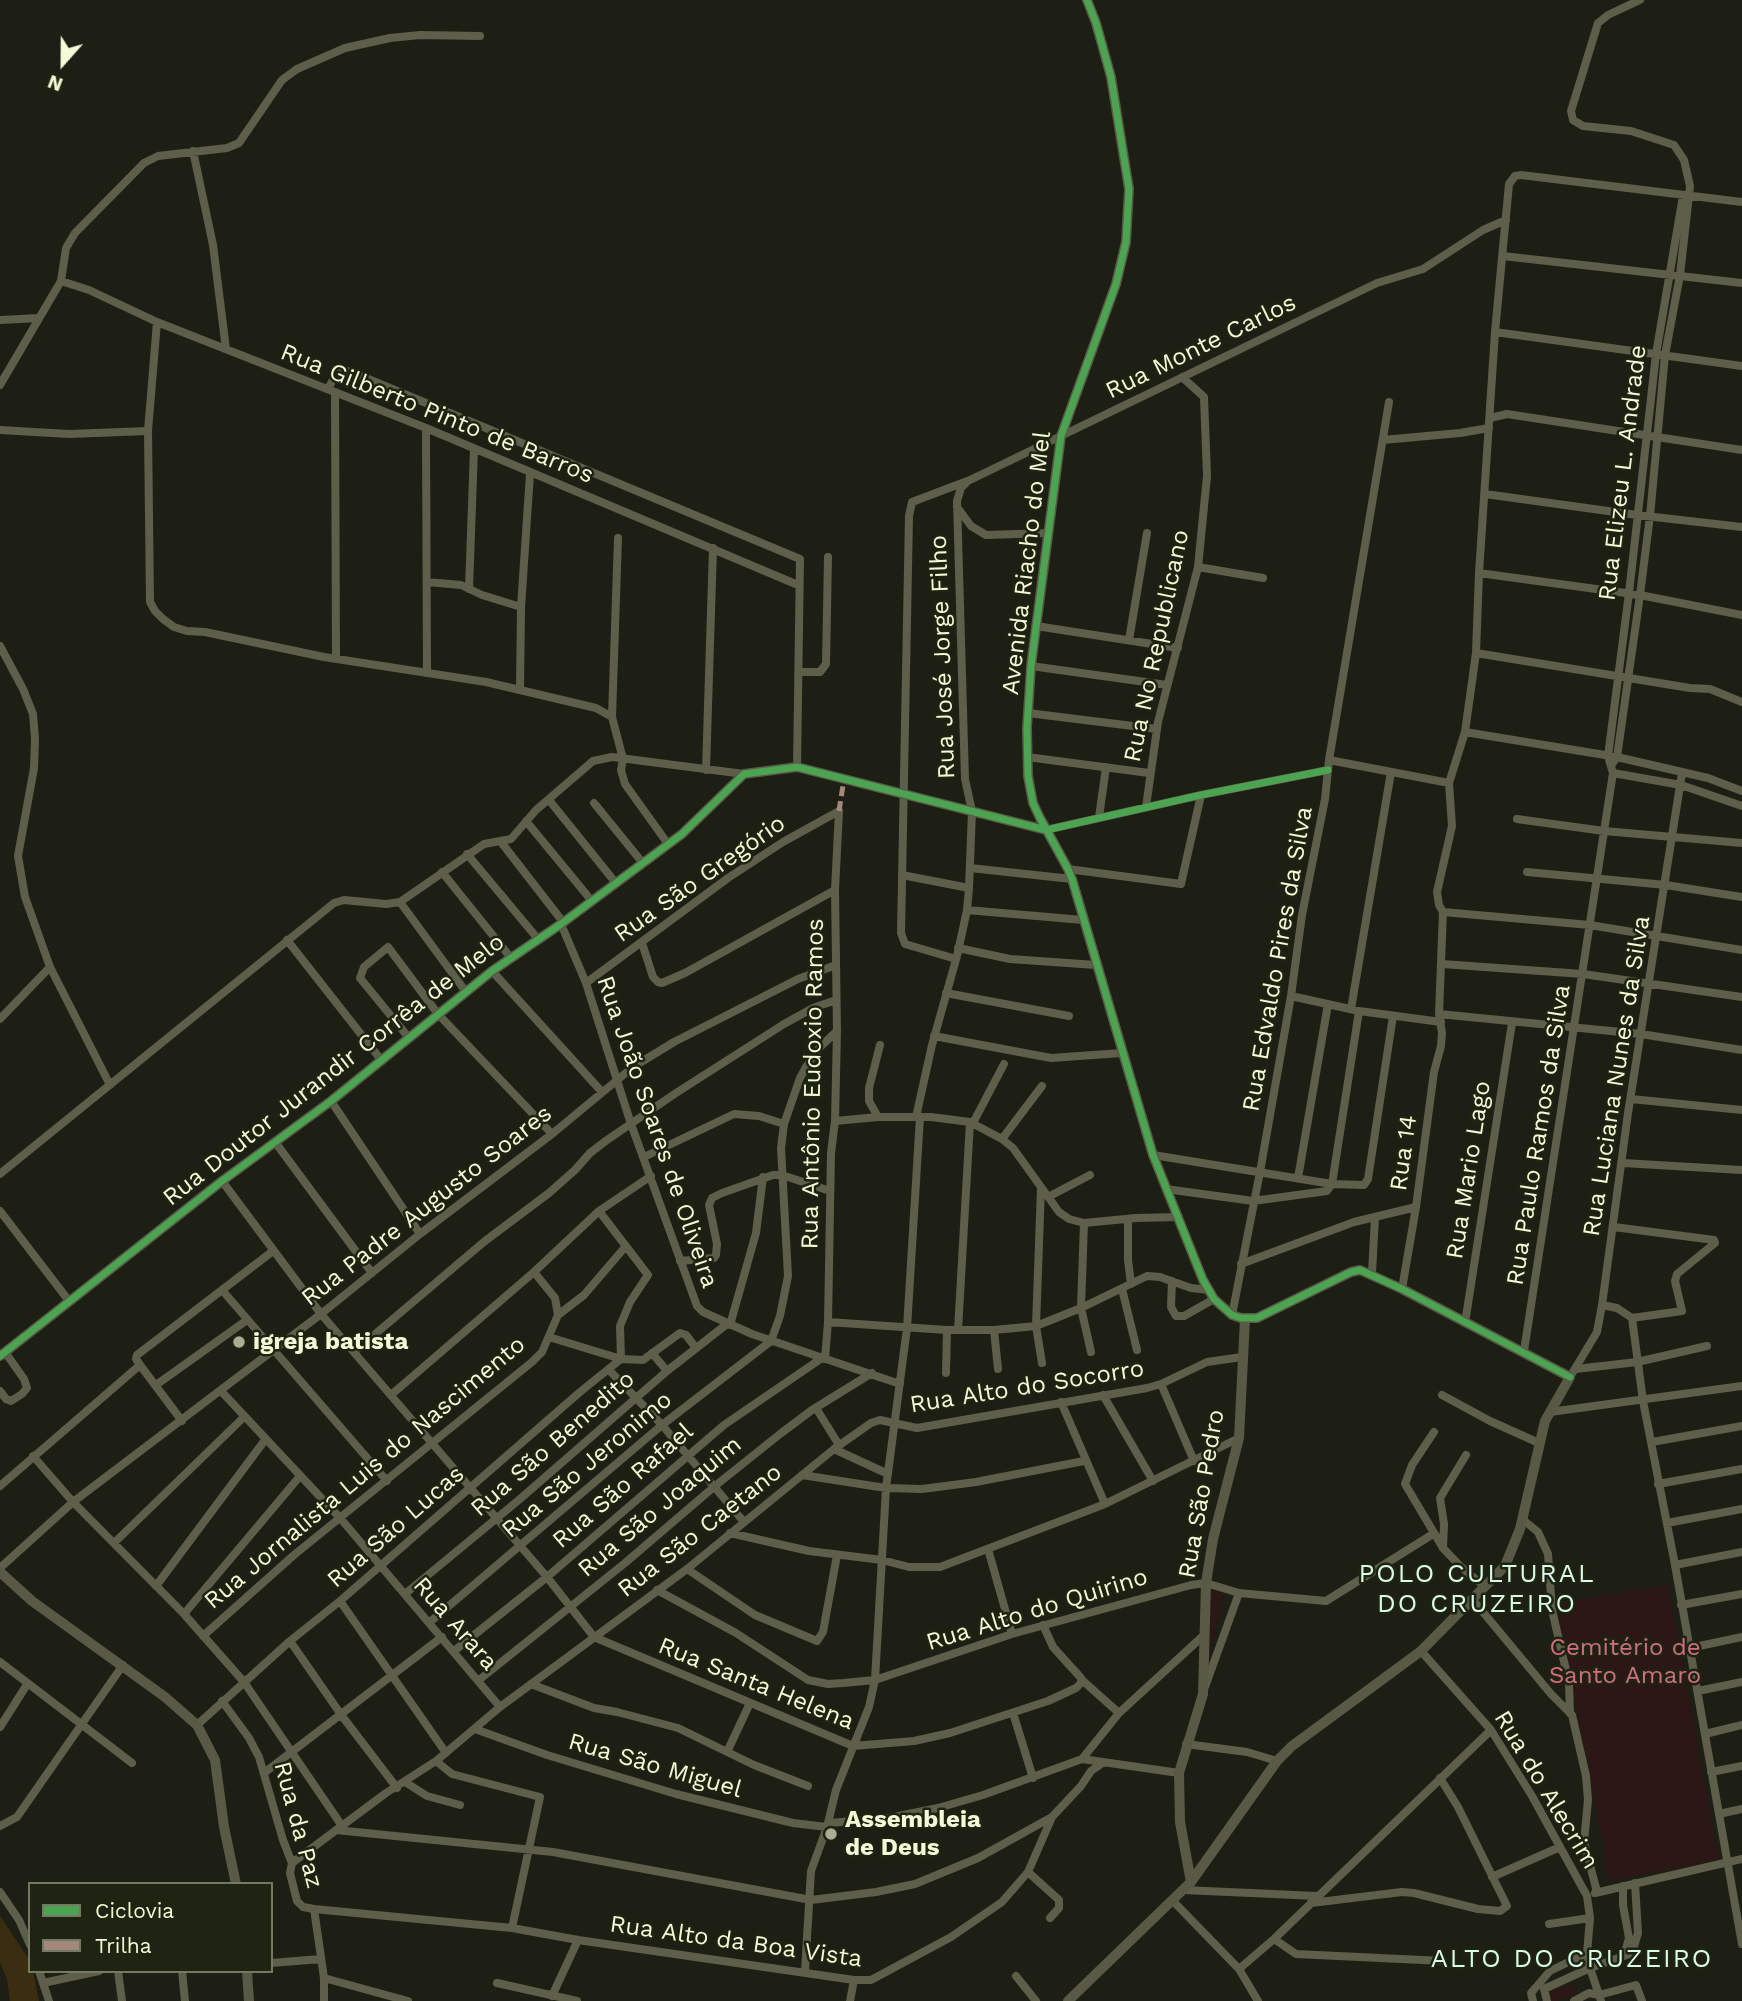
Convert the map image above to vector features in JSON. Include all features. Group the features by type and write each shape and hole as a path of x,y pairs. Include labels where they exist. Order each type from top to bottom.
{"street":[{"name":"Avenida Riacho do Mel","path":"1087,0 1096,23 1113,89 1129,190 1126,242 1116,284 1061,436 1031,666 1028,776 1033,803 1070,874 1153,1155 1211,1294 1232,1315"},
{"name":"Rua Elizeu L. Andrade","path":"1612,763 1618,676 1646,437 1690,186 1684,160 1674,145 1631,131 1583,126 1571,116 1598,23 1608,15 1640,0"},
{"path":"0,385 61,281 66,248 75,233 144,163 159,156 227,148 239,143 282,80 297,69 345,48 410,36 480,36"},
{"path":"193,151 213,245 226,349"},
{"path":"0,1174 334,903 400,902 484,844 511,839 526,821 586,765 606,757 744,774 797,766 1046,830 1329,765 1391,772 1449,783 1465,732 1476,653 1495,332 1509,184 1515,176 1742,202"},
{"name":"Rua Monte Carlos","path":"903,792 910,505 915,500 967,481 1377,283 1423,269 1483,230 1506,220"},
{"path":"1503,256 1742,283"},
{"name":"Rua Gilberto Pinto de Barros","path":"61,281 89,290 157,322 426,428 530,474 799,584"},
{"path":"0,320 39,318"},
{"path":"157,322 148,431 150,602 163,619 174,627 187,631 205,632 336,659 520,690 596,708 612,718"},
{"path":"1495,332 1742,366"},
{"name":"Rua Elizeu L. Andrade","path":"1612,763 1628,677 1650,516 1657,438 1660,355"},
{"path":"336,659 332,390 337,372 344,370 800,559 797,766"},
{"name":"Rua No Republicano","path":"1146,807 1157,729 1198,567 1207,476 1204,397 1182,377"},
{"name":"Rua Edvaldo Pires da Silva","path":"1232,1315 1291,996 1301,915 1319,833 1389,402"},
{"path":"1383,440 1460,433 1507,414 1742,450"},
{"path":"426,428 427,673"},
{"path":"0,430 69,434 148,431"},
{"path":"469,589 474,449"},
{"path":"520,690 521,607 530,474"},
{"name":"Rua José Jorge Filho","path":"805,1971 810,1878 828,1825 836,1790 869,1707 875,1680 886,1488 907,1328 918,1117 934,1036 967,910 972,811 965,779 957,504 961,488 967,481"},
{"name":"Rua José Jorge Filho","path":"947,489 957,504"},
{"path":"1485,494 1742,527"},
{"path":"957,504 971,526 986,535 1049,533"},
{"path":"1129,640 1147,533"},
{"path":"618,538 612,718 623,759 622,776 630,794 668,844"},
{"path":"706,770 713,548"},
{"path":"800,672 820,672 826,664 828,557"},
{"path":"1198,567 1263,578"},
{"path":"1479,573 1629,593 1742,615"},
{"path":"427,582 450,583 521,607"},
{"path":"1036,626 1178,648"},
{"path":"0,646 33,714 36,751 18,856 25,897 50,967 110,1085"},
{"path":"1476,653 1710,689 1742,702"},
{"path":"1031,666 1167,685"},
{"path":"1028,713 1157,729"},
{"path":"1465,732 1612,763 1708,778 1742,791"},
{"path":"1027,757 1149,774"},
{"path":"1612,763 1742,806"},
{"name":"Rua Paulo Ramos da Silva","path":"1524,1351 1576,1027 1612,763"},
{"path":"1099,817 1106,767"},
{"path":"1166,1189 1254,1201 1326,1191 1332,1184 1391,772"},
{"name":"Rua Luciana Nunes da Silva","path":"1573,1373 1597,1332 1602,1305 1682,773"},
{"name":"Rua Doutor Jurandir Corrêa de Melo","path":"2,1354 222,1181 331,1101 492,971 562,923 693,825 744,774"},
{"name":"Rua 14","path":"1402,1289 1434,1072 1441,1046 1443,912 1437,892 1452,826 1449,783"},
{"path":"903,792 903,943 956,959"},
{"path":"970,868 1181,884 1201,794"},
{"path":"549,800 615,882"},
{"path":"594,803 642,862"},
{"name":"Rua Antônio Eudoxio Ramos","path":"824,1358 828,1322 831,1153 835,1121 835,890 839,811"},
{"name":"Rua São Gregório","path":"586,983 757,858 839,811"},
{"path":"1517,819 1604,831 1742,843"},
{"path":"526,821 591,900"},
{"name":"Rua João Soares de Oliveira","path":"501,842 562,923 586,983 631,1124 699,1309 771,1341 900,1384"},
{"path":"467,854 538,939"},
{"path":"442,872 511,958"},
{"path":"1527,872 1666,886 1742,897"},
{"path":"902,875 969,888"},
{"path":"642,943 653,977 662,983 835,890"},
{"path":"400,902 466,992"},
{"path":"967,910 1083,920"},
{"path":"1443,912 1590,925 1742,950"},
{"path":"287,940 382,1060"},
{"path":"409,1038 363,985 359,975 364,967 388,947 438,1014 552,1134"},
{"path":"958,948 1010,959 1096,965"},
{"path":"1442,964 1583,974 1742,997"},
{"name":"Rua Padre Augusto Soares","path":"0,1570 73,1502 321,1314 419,1234 552,1134 616,1080 674,1042 798,979 836,965"},
{"path":"1,1015 50,967"},
{"path":"492,971 602,1092"},
{"path":"946,993 1069,1016"},
{"path":"1291,996 1393,1016 1576,1027 1742,1050"},
{"path":"354,1352 485,1241 549,1193 590,1153 784,1024 813,1008 835,1000"},
{"path":"1298,1178 1328,1004"},
{"path":"1153,1155 1332,1184 1361,1186 1368,1179 1393,1016"},
{"name":"Rua Mario Lago","path":"1465,1323 1512,1023"},
{"path":"771,1341 780,1316 788,1276 781,1138 806,1067 820,1047 837,1031"},
{"path":"934,1036 1051,1058 1122,1053"},
{"path":"878,1117 869,1101 869,1088 880,1045"},
{"path":"958,1330 972,1122 1004,1064"},
{"path":"1002,1139 1042,1086"},
{"path":"1631,1100 1742,1110"},
{"path":"331,1101 419,1234"},
{"path":"644,1157 734,1114 746,1114 784,1124"},
{"path":"835,1121 918,1117 972,1122 1002,1139 1022,1159 1063,1216 1084,1223 1178,1217"},
{"path":"275,1142 372,1273"},
{"path":"1623,1163 1742,1170"},
{"path":"680,1261 714,1258 718,1250 709,1205 711,1200 763,1177 782,1175 830,1191"},
{"path":"1048,1197 1090,1175"},
{"path":"391,1395 534,1272 599,1211 651,1176"},
{"path":"729,1324 756,1233 763,1177"},
{"path":"222,1181 321,1314 547,1577 594,1637"},
{"path":"1041,1187 1036,1326 1042,1363"},
{"path":"1241,1264 1354,1222 1416,1208"},
{"path":"0,1211 69,1301"},
{"path":"599,1211 648,1275 630,1302 620,1326 621,1359"},
{"path":"1372,1273 1375,1217"},
{"path":"1128,1219 1131,1284"},
{"path":"1084,1223 1081,1308 1091,1352"},
{"path":"1602,1305 1617,1308 1632,1318 1682,1311 1675,1281 1677,1274 1715,1242 1614,1227"},
{"path":"534,1272 555,1298 558,1315 584,1295 626,1246"},
{"path":"182,1421 136,1359 138,1354 273,1251"},
{"path":"1232,1315 1245,1319 1264,1315 1360,1270 1372,1273 1465,1323 1573,1373 1637,1363 1707,1346"},
{"path":"828,1322 947,1330 994,1330 1036,1326 1153,1275 1211,1294"},
{"path":"1172,1281 1171,1307 1174,1315 1180,1317 1211,1294"},
{"path":"1122,1289 1137,1350"},
{"path":"222,1290 387,1481"},
{"name":"Rua Jornalista Luis do Nascimento","path":"203,1636 294,1555 532,1362 542,1352 558,1315"},
{"path":"1632,1318 1643,1401 1742,1944"},
{"name":"Rua São Pedro","path":"1188,1886 1180,1822 1179,1773 1203,1693 1206,1583 1213,1539 1238,1438 1245,1319"},
{"path":"156,1385 247,1320"},
{"name":"Rua São Benedito","path":"405,1594 667,1371 729,1324"},
{"path":"946,1373 947,1330"},
{"path":"994,1330 998,1369"},
{"path":"549,1337 621,1359 643,1360 680,1333 686,1335 696,1348"},
{"name":"Rua São Jeronimo","path":"430,1622 662,1425 771,1341"},
{"path":"652,1353 667,1371"},
{"path":"1,1393 8,1400 13,1400 26,1392 27,1384 2,1354"},
{"name":"Rua Alto do Socorro","path":"895,1425 917,1428 1161,1384 1207,1362 1242,1357"},
{"name":"Rua São Rafael","path":"454,1651 547,1577 724,1425 824,1358"},
{"name":"Rua São Lucas","path":"197,1725 621,1359"},
{"path":"0,1486 140,1365"},
{"path":"609,1370 690,1456 744,1522"},
{"name":"Rua São Joaquim","path":"479,1680 625,1563 715,1486 816,1408 872,1373"},
{"path":"1068,2001 1076,1997 1188,1886 1277,1760 1292,1746 1421,1651 1505,1566 1522,1519 1545,1421 1573,1373"},
{"path":"1161,1384 1194,1461"},
{"path":"1550,1412 1742,1385"},
{"name":"Rua Arara","path":"221,1391 341,1519 500,1707"},
{"path":"1103,1395 1153,1481"},
{"path":"1442,1395 1539,1443"},
{"path":"1061,1402 1084,1461 1105,1504"},
{"path":"816,1408 837,1447 888,1474"},
{"path":"114,1543 244,1417"},
{"name":"Rua São Caetano","path":"292,1863 436,1761 500,1707 687,1569 837,1447 871,1423 880,1420 895,1425"},
{"path":"1652,1442 1742,1426"},
{"path":"1434,1432 1405,1480 1408,1491 1443,1548 1485,1587"},
{"path":"730,1533 764,1542 882,1560 909,1567 940,1567 1105,1504 1238,1438"},
{"path":"156,1586 265,1440"},
{"path":"1443,1548 1444,1524 1440,1498 1466,1455"},
{"path":"33,1456 73,1502 184,1614 244,1682 293,1752 339,1828 529,1849 680,1874 810,1900 864,1894 915,1884 978,1858 1052,1818"},
{"path":"802,1475 886,1488 922,1489 1084,1461"},
{"path":"1658,1484 1742,1469"},
{"path":"184,1614 300,1476"},
{"path":"1667,1523 1742,1508"},
{"path":"1522,1519 1538,1532 1548,1554 1552,1610 1569,1682 1570,1713 1586,1776 1588,1800 1584,1842 1597,1892"},
{"name":"Rua Alto do Quirino","path":"657,1590 736,1633 808,1680 828,1684 875,1680 1012,1634 1206,1583 1239,1593 1326,1601 1433,1534"},
{"path":"988,1549 1012,1634"},
{"path":"1675,1565 1742,1552"},
{"path":"687,1569 755,1615 817,1641 824,1632 837,1555"},
{"path":"0,1570 32,1601 123,1665 197,1725 215,1760 224,1826 236,1882"},
{"path":"1203,1693 1239,1593"},
{"path":"1681,1605 1742,1594"},
{"path":"1473,1600 1570,1713"},
{"path":"340,1601 446,1753"},
{"path":"1043,1625 1053,1647 1082,1680 1119,1713"},
{"name":"Rua São Miguel","path":"475,1729 547,1755 676,1794 793,1823 828,1825 911,1815 983,1795 1082,1759 1119,1713 1203,1636"},
{"path":"264,1773 442,1637"},
{"name":"Rua Santa Helena","path":"594,1637 853,1746 923,1740 1068,1693 1079,1686 1082,1680"},
{"path":"1690,1648 1742,1637"},
{"path":"290,1642 342,1716 401,1785 460,1805"},
{"name":"Rua do Alecrim","path":"1421,1651 1491,1730 1587,1896 1590,1918 1587,1953 1600,1998"},
{"path":"0,1661 132,1763"},
{"path":"0,1826 17,1817 123,1665"},
{"path":"1698,1691 1742,1682"},
{"path":"0,1727 28,1683"},
{"path":"531,1684 594,1709 617,1712 678,1728 775,1774 808,1786"},
{"name":"Rua da Paz","path":"222,1701 252,1742 264,1773 292,1863 290,1873 297,1901 303,1907 314,1909 324,1978 324,2001"},
{"path":"727,1752 750,1703"},
{"path":"1013,1713 1033,1778"},
{"path":"1705,1734 1742,1726"},
{"path":"1238,1969 1275,1939 1491,1730"},
{"path":"1186,1744 1247,1752 1277,1760"},
{"path":"1082,1759 1101,1764 1179,1773"},
{"path":"436,1761 452,1774 540,1797 512,1928"},
{"name":"Rua Alto da Boa Vista","path":"314,1909 512,1928 854,1980 878,1977 951,1937 1002,1902 1028,1872 1052,1818 1091,1771 1101,1764"},
{"path":"1711,1772 1742,1766"},
{"path":"1188,1886 1314,1899 1415,1893 1478,1909 1500,1911 1507,1906 1458,1807 1440,1778"},
{"path":"1719,1814 1742,1809"},
{"path":"1492,1877 1560,1847"},
{"path":"1587,1896 1742,1859"},
{"path":"1028,1872 1059,1900 1059,1908 1050,1918"},
{"path":"1547,2001 1544,1989 1632,1953 1638,1933 1635,1883"},
{"path":"1623,1886 1623,1905 1629,1938 1624,1956"},
{"path":"0,1892 27,1933"},
{"path":"1173,1902 1238,1969 1258,2001"},
{"path":"1549,1924 1590,1918"},
{"path":"1275,1939 1296,1954 1443,1961"},
{"path":"552,1996 578,1940"},
{"path":"1533,2001 1531,1993 1550,1971 1587,1953"},
{"path":"273,1963 321,1959"},
{"path":"40,1973 49,2001"},
{"path":"43,1983 90,1973"},
{"path":"118,1973 122,2001"},
{"path":"182,1973 185,2001"},
{"path":"247,1973 249,2001"},
{"path":"1016,1976 1036,2001"},
{"path":"324,1978 408,2001"},
{"path":"850,2001 854,1980"},
{"path":"497,1983 577,2001"},
{"path":"1574,2001 1589,1993 1600,1998 1636,1985 1642,2001"},
{"path":"520,2001 524,1989"}],"green space":[{"name":"Cemitério de Santo Amaro","path":"1668,1584 1719,1860 1610,1881 1556,1604"},
{"path":"1209,1590 1224,1593 1208,1661"},
{"path":"1574,1984 1576,1994 1550,2001 1547,1990"}],"shaded area":[{"path":"0,1916 28,1958 28,1973 33,1973 39,2001 10,2001 7,1979 0,1962"}],"marked path":[{"path":"839,811 844,779"}],"cycle path":[{"path":"1087,0 1111,77 1129,189 1126,242 1116,284 1061,436 1031,666 1027,728 1028,776 1033,803 1072,879 1153,1155 1203,1280 1214,1299 1232,1315 1257,1318 1360,1270 1402,1289 1570,1377"},
{"path":"0,1356 222,1181 331,1101 492,971 561,924 682,834 744,774 797,767 1046,830 1328,770"}],"place":[{"name":"igreja batista","path":"239,1342"},
{"name":"Assembleia de Deus","path":"831,1834"}],"district":[{"name":"POLO CULTURAL DO CRUZEIRO","path":"1477,1589"},
{"name":"ALTO DO CRUZEIRO","path":"1572,1959"}]}
